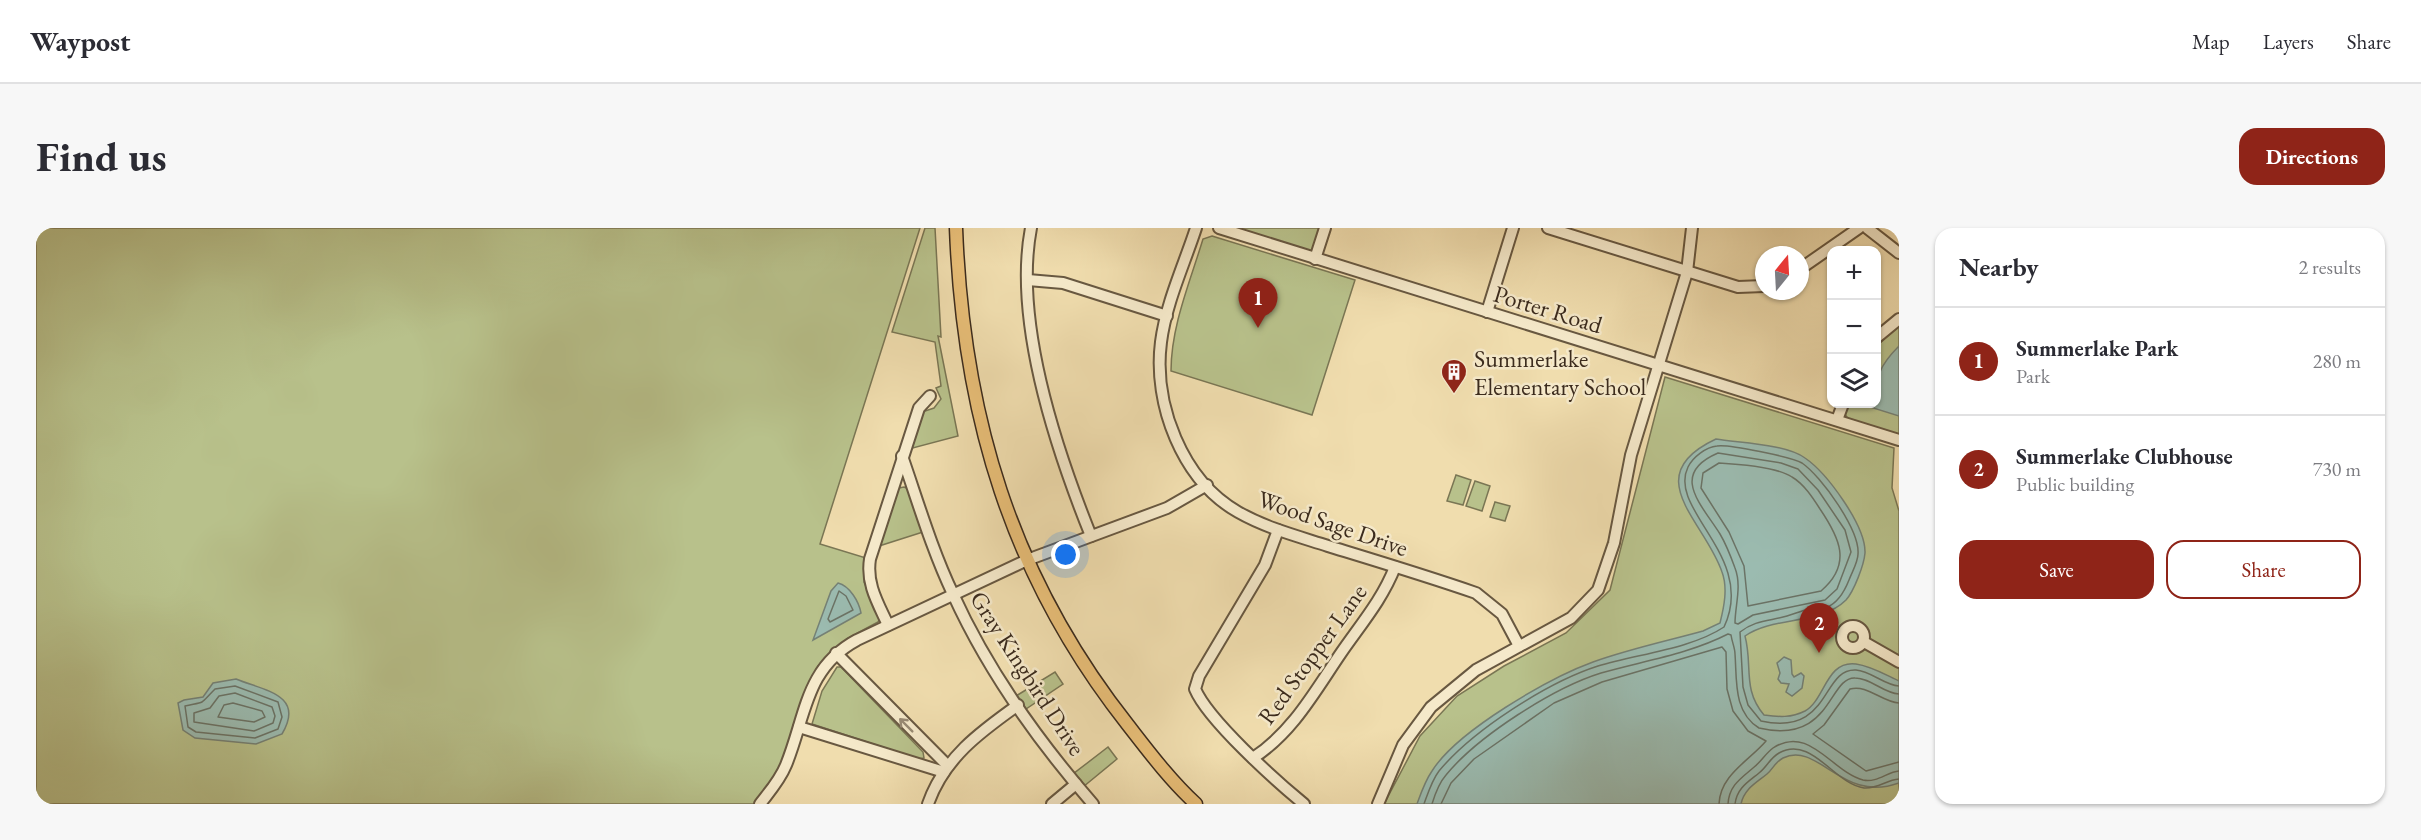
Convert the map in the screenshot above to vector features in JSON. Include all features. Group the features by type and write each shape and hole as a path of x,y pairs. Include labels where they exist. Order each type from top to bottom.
{"main road":[{"path":"956,228 959,281 974,394 1001,498 1027,560 1068,640 1102,692 1151,754 1196,804"}],"street":[{"path":"1031,228 1026,260 1035,350 1052,428 1067,477 1091,536"},
{"name":"Wood Sage Drive","path":"1196,228 1167,316 1160,359 1165,403 1177,443 1207,484 1236,511 1278,530 1476,593 1502,614 1519,645"},
{"name":"Porter Road","path":"1219,228 1899,440"},
{"path":"1315,259 1325,228"},
{"path":"1487,312 1513,228"},
{"path":"1548,228 1737,287 1755,286"},
{"path":"1378,804 1403,745 1431,706 1476,670 1571,618 1598,590 1610,561 1631,455 1687,272 1692,228"},
{"path":"1809,263 1859,228"},
{"path":"1867,228 1899,253"},
{"path":"1028,280 1063,284 1167,316"},
{"path":"1881,334 1899,319"},
{"path":"888,625 870,587 868,570 902,456 919,408 930,396"},
{"path":"1837,420 1841,408"},
{"name":"Gray Kingbird Drive","path":"902,456 953,595 990,662 1018,705 1093,804"},
{"path":"760,804 783,771 816,678 836,653 888,625 1027,560 1167,508 1207,484"},
{"path":"1278,530 1265,565 1199,676 1195,689 1204,704 1253,758 1304,804"},
{"name":"Red Stopper Lane","path":"1253,758 1277,740 1305,708 1381,599 1395,567"},
{"path":"1864,642 1899,662"},
{"path":"836,653 946,769"},
{"path":"928,804 946,769 978,734 1018,705"},
{"path":"799,727 946,769"},
{"path":"1052,804 1076,784"}],"green space":[{"path":"36,228 920,228 820,544 866,558 864,582 880,618 878,622 848,638 818,666 805,693 780,769 755,804 36,804"},
{"path":"925,228 935,228 941,337 938,336 958,436 909,449 922,412 934,408 941,399 936,388 941,386 935,342 892,332"},
{"path":"1234,228 1322,228 1315,249 1310,251"},
{"path":"1212,236 1355,280 1312,415 1171,371 1174,337 1182,304 1203,239"},
{"path":"1899,323 1899,436 1849,420 1844,413 1846,408 1881,408 1881,342"},
{"path":"1665,377 1894,448 1892,488 1899,511 1899,804 1384,804 1420,736 1457,696 1504,666 1566,633 1610,590"},
{"path":"1456,475 1471,480 1463,505 1447,501"},
{"path":"1475,481 1490,486 1482,511 1466,506"},
{"path":"899,488 909,489 923,532 879,546"},
{"path":"1495,502 1510,506 1505,521 1490,517"},
{"path":"837,667 841,667 923,752 924,758 919,759 812,724 822,691"},
{"path":"1055,672 1063,684 1026,709 1016,696"},
{"path":"1108,747 1117,759 1083,787 1073,774"}],"water":[{"path":"1899,346 1899,416 1873,408 1881,408 1881,370"},
{"path":"1716,439 1775,447 1797,453 1805,458 1824,475 1844,501 1864,542 1863,564 1855,584 1846,600 1836,608 1811,617 1770,625 1745,636 1750,686 1757,705 1764,715 1769,716 1790,716 1805,711 1812,706 1832,674 1846,664 1867,667 1899,681 1899,783 1879,787 1862,786 1808,758 1796,755 1778,761 1748,790 1741,804 1417,804 1423,787 1444,755 1482,723 1529,693 1593,662 1703,631 1720,623 1724,604 1724,578 1714,553 1683,500 1679,484 1681,468 1693,453"},
{"path":"838,583 846,587 853,595 861,613 813,640 831,591"},
{"path":"1784,657 1791,660 1794,677 1801,673 1804,676 1802,688 1792,696 1786,692 1789,684 1781,683 1778,679 1780,673 1777,663"},
{"path":"236,679 268,691 285,702 289,710 288,721 282,734 256,744 195,738 183,730 178,703 203,697 213,683"}],"place":[{"name":"Summerlake Park","path":"1258,328"},
{"name":"Summerlake Elementary School","path":"1454,395"},
{"name":"Summerlake Clubhouse","path":"1819,653"}]}
